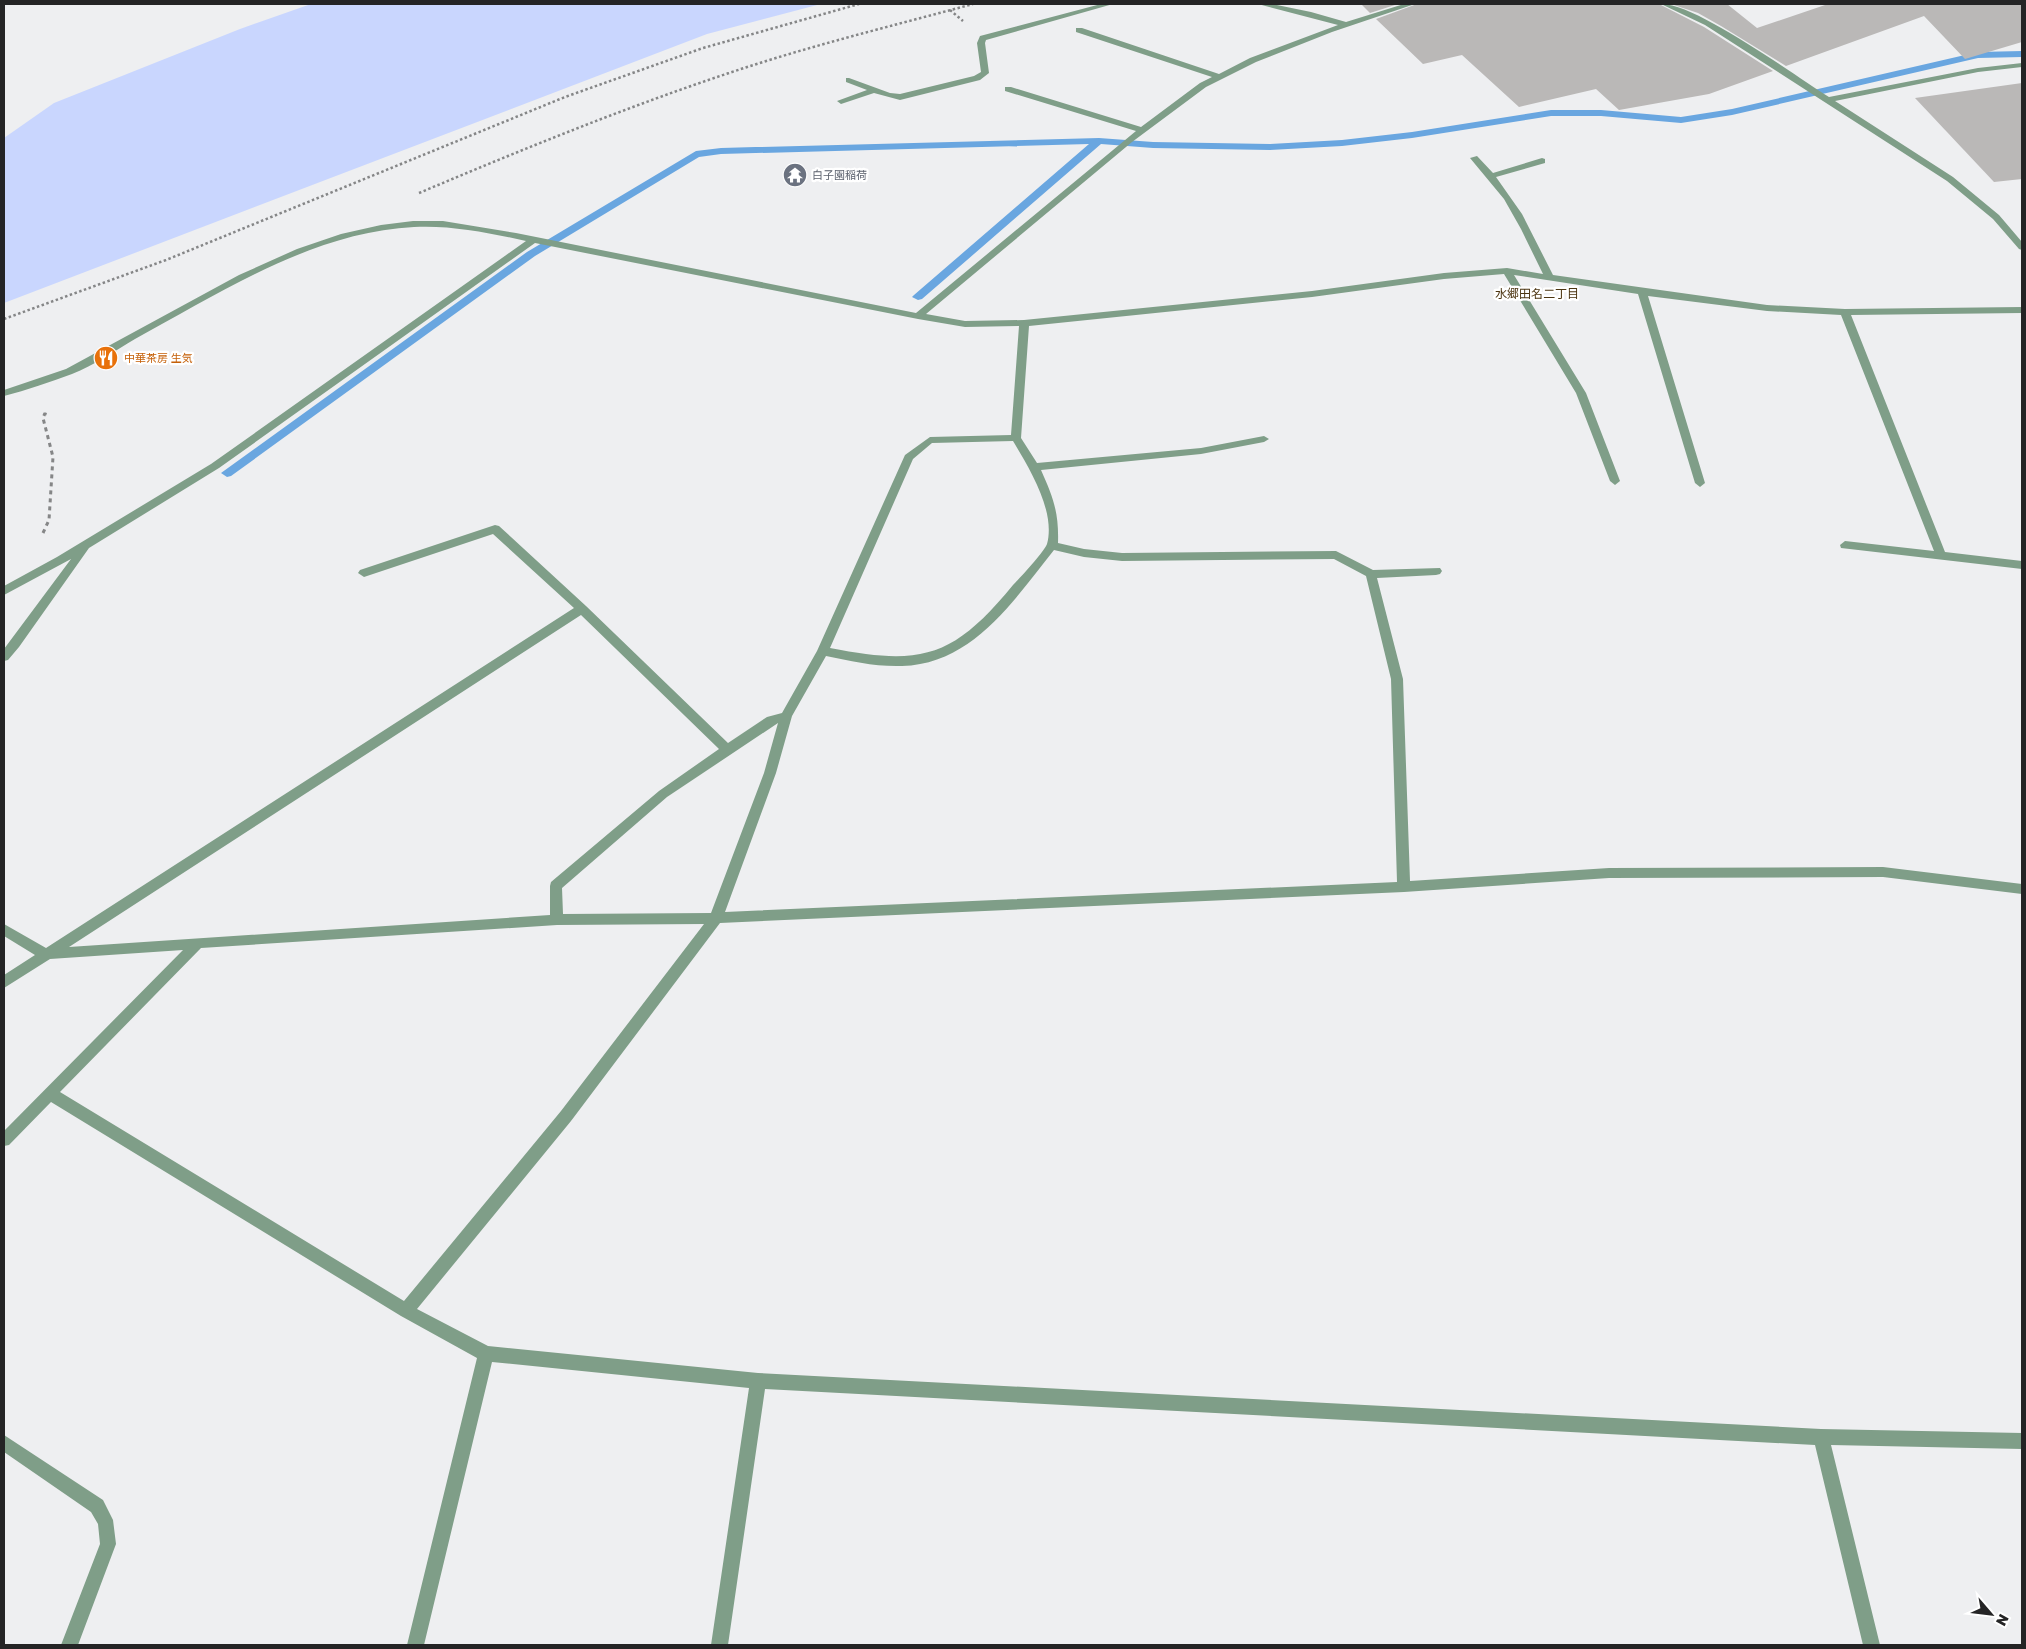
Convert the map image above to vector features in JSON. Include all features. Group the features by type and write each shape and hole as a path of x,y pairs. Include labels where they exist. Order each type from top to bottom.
{"street":[{"path":"849,80 874,90 900,97 978,78 985,73 980,43 983,38 1109,4"},
{"path":"1262,4 1311,14 1345,24"},
{"path":"918,316 1129,140 1203,85 1253,60 1345,24 1411,4"},
{"path":"1664,4 1708,23 1950,179 1996,217 2022,247"},
{"path":"1079,30 1220,77"},
{"path":"1827,99 1978,70 2022,65"},
{"path":"1008,89 1142,130"},
{"path":"841,101 874,90"},
{"path":"1474,158 1492,176 1514,207 1549,277"},
{"path":"1492,176 1542,161"},
{"path":"4,393 70,371 242,277 300,251 340,237 381,228 414,224 443,224 533,240 965,324 1024,322 1265,299 1444,276 1507,271 1642,292 1766,308 1845,312 2022,310"},
{"path":"4,591 86,545 215,466 533,240"},
{"path":"1507,271 1581,393 1615,481"},
{"path":"1642,292 1700,483"},
{"path":"1845,312 1941,555"},
{"path":"823,651 864,658 911,661 950,651 979,631 1052,546 1053,530 1050,502 1034,466 1016,438 1024,322"},
{"path":"406,1311 566,1116 716,918 770,773 786,716 823,651 909,456 930,440 1016,438"},
{"path":"1034,466 1201,451 1264,439"},
{"path":"364,573 495,529 582,609 728,750"},
{"path":"4,657 86,545"},
{"path":"1845,545 2022,565"},
{"path":"1052,546 1084,553 1122,557 1336,555 1371,574 1436,571"},
{"path":"1371,574 1397,679 1404,887"},
{"path":"4,982 582,609"},
{"path":"557,920 556,886 662,794 771,720 786,716"},
{"path":"4,929 45,954 198,942 557,920 716,918 1404,887 1609,873 1883,872 2022,889"},
{"path":"4,1140 198,942"},
{"path":"51,1094 406,1311 486,1354 758,1381 1821,1437 2022,1441"},
{"path":"415,1645 486,1354"},
{"path":"719,1645 758,1381"},
{"path":"1821,1437 1870,1645"},
{"path":"4,1443 97,1506 105,1518 108,1529 108,1544 70,1645"}],"path":[{"path":"4,319 166,260 565,97 703,48 859,4"},
{"path":"412,196 526,147 731,73 973,4"},
{"path":"43,418 53,457"}],"shaded area":[{"path":"311,4 821,4 707,34 4,303 4,138 54,103 240,29"}],"building":[{"path":"1361,4 1398,4 1370,13"},
{"path":"1417,4 1659,4 1704,27 1773,71 1709,94 1619,110 1596,89 1519,107 1462,55 1423,64 1376,19"},
{"path":"1671,4 1727,4 1757,28 1828,4 2022,4 2022,42 1965,59 1924,16 1786,66 1698,13"},
{"path":"2022,83 2022,179 1994,182 1915,98"}],"waterway":[{"path":"1099,141 1153,145 1270,147 1342,143 1412,135 1551,113 1601,113 1681,120 1732,112 1978,55 2022,54"},
{"path":"227,473 531,254 696,154 721,151 1099,141"},
{"path":"918,297 1099,141"}],"place":[{"name":"白子園稲荷","path":"795,175"},
{"name":"中華茶房 生気","path":"106,358"}],"district":[{"name":"水郷田名二丁目","path":"1537,294"}]}
